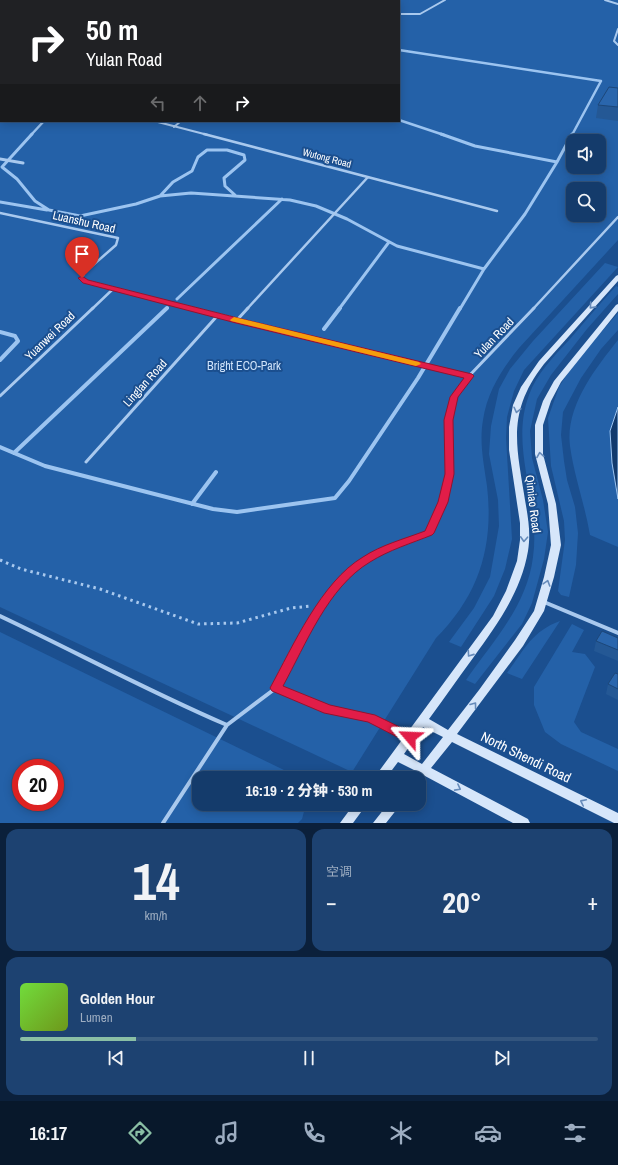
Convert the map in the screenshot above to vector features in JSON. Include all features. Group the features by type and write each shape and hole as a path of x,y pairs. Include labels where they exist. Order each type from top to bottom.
{"street":[{"path":"2,160 23,163"},
{"name":"Qimiao Road","path":"385,771 496,619 509,598 517,575 525,540 513,445 514,422 517,405 524,387 550,353 618,277"},
{"name":"Qimiao Road","path":"422,771 519,643 539,611 549,577 556,545 552,504 540,454 539,426 547,401 558,381 618,306"},
{"name":"North Shendi Road","path":"422,721 618,819"},
{"path":"397,756 416,771"},
{"path":"426,777 524,823"},
{"path":"346,823 355,811"},
{"path":"379,823 389,811"}],"lane":[{"path":"400,14 418,16 426,13 445,0"},
{"path":"605,0 618,4"},
{"path":"618,29 614,41 618,45"},
{"name":"Wutong Road","path":"157,122 497,211"},
{"path":"174,127 181,122"},
{"path":"236,320 368,177"},
{"name":"Luanshu Road","path":"0,213 118,238 116,245 84,273 82,278 86,282 469,376"},
{"name":"Yulan Road","path":"276,688 322,604 343,578 366,560 392,547 429,533 443,502 450,474 449,420 454,397 469,376 579,261 618,217"},
{"name":"Yuanwei Road","path":"0,396 113,289"},
{"name":"Linglan Road","path":"86,462 218,315"},
{"path":"542,601 618,633"},
{"path":"0,616 175,702 227,725"},
{"path":"164,823 227,725 276,688 328,709 370,718 410,737"}],"path":[{"path":"0,560 21,569 100,589 198,624 236,622 291,608 322,604"}],"green space":[{"name":"Bright ECO-Park","path":"400,0 618,0 618,240 519,348 496,381 485,410 482,429 482,453 489,508 485,549 473,587 451,622 436,638 353,771 350,771 0,607 0,122 400,122"},
{"path":"605,263 618,267 524,370 514,391 507,417 506,438 512,539 505,569 494,596 461,647 449,642 474,608 490,577 499,526 498,500 489,454 491,426 499,389 510,369 533,341"},
{"path":"616,286 618,287 618,294 587,329 551,375 537,399 530,431 532,458 543,500 548,532 544,559 532,603 522,624 475,684 466,680 507,622 524,591 530,575 533,557 533,516 522,435 524,415 529,395 532,387 546,365"},
{"path":"618,313 618,330 601,349 581,378 563,412 561,435 564,461 567,480 575,507 578,533 576,565 569,597 561,595 558,591 565,540 564,521 551,466 548,418 559,387 574,363"},
{"path":"618,340 618,547 590,535 572,457 570,431 572,417 584,389 600,363"},
{"path":"560,621 522,679 507,673 535,636 550,625"},
{"path":"572,624 584,630 572,652 585,654 595,667 574,722 581,732 618,749 618,771 561,744 545,732 534,705 534,687"},
{"path":"0,632 286,771 192,771 192,811 304,811 302,819 298,823 0,823"}],"shaded area":[{"path":"618,407 618,499 612,463 610,431"}],"building":[{"path":"609,87 618,88 618,107 598,105"},
{"path":"602,631 618,638 618,650 596,641"},
{"path":"615,673 618,674 618,689 608,684"}],"waterway":[{"path":"400,50 601,81 573,134"},
{"path":"400,120 441,134"},
{"path":"31,135 43,122"},
{"path":"32,134 2,167 17,179 35,201 49,210 80,216 136,204 160,196"},
{"path":"441,134 475,146 557,162"},
{"path":"557,162 566,145"},
{"path":"160,196 173,182 192,171 198,157 207,150 227,150 244,155 245,160 224,178 225,186 235,195"},
{"path":"484,269 525,214 557,162"},
{"path":"160,196 191,193 282,199"},
{"path":"177,299 282,199"},
{"path":"282,199 316,206 347,219 397,246 484,269"},
{"path":"0,202 47,210"},
{"path":"339,309 389,242"},
{"path":"460,309 484,269"},
{"path":"14,453 167,308 166,309"},
{"path":"324,329 340,308"},
{"path":"192,504 213,509 237,512 335,498 349,481 418,378 460,308"},
{"path":"0,332 15,336 18,341 0,360"},
{"path":"0,447 14,453"},
{"path":"14,453 45,466 192,504"},
{"path":"192,504 216,472"}],"slow traffic":[{"path":"234,320 416,364"}],"route":[{"path":"82,278 86,282 236,320 469,376 454,397 449,420 450,474 443,502 429,533 392,547 366,560 343,578 322,604 276,688 328,709 370,718 410,737"}]}
